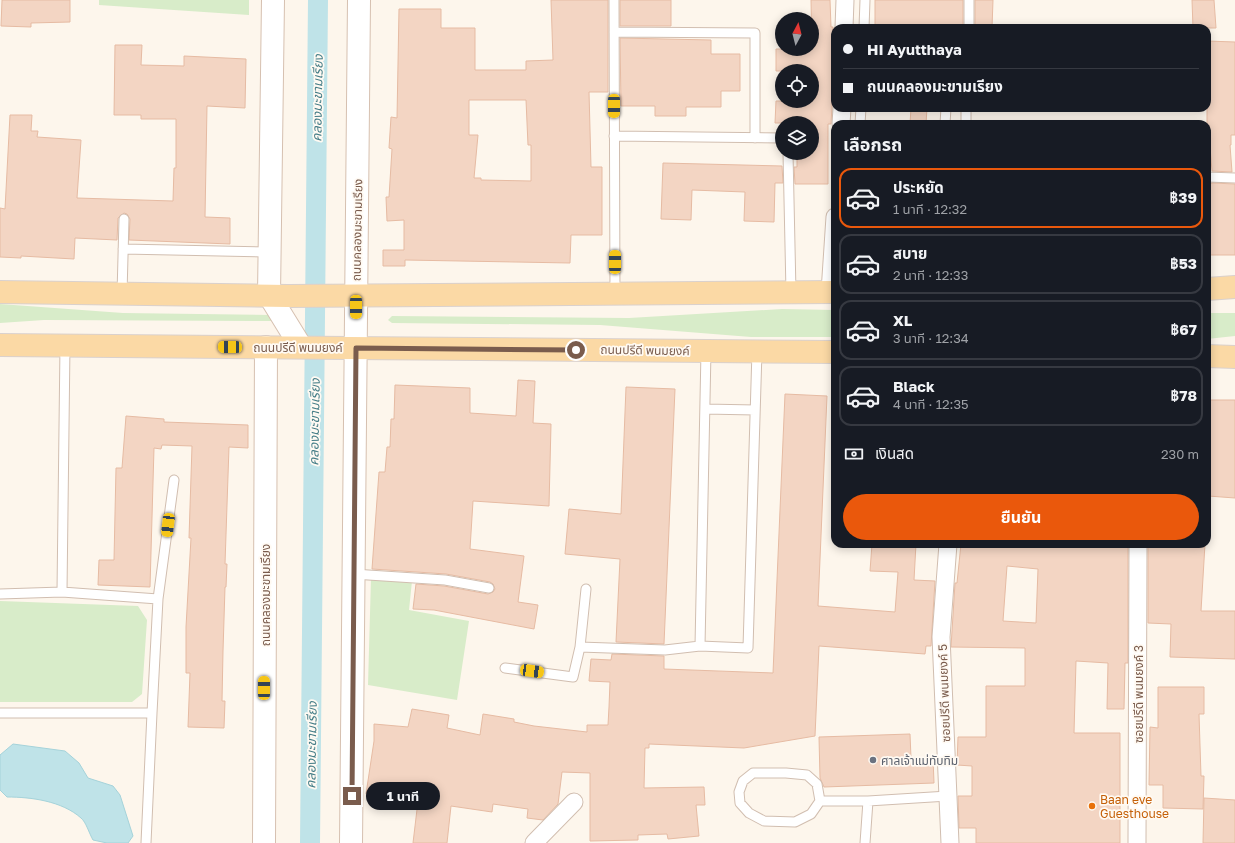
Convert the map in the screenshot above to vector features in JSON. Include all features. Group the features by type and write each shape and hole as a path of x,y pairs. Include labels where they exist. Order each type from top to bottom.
{"main road":[{"path":"1211,288 1235,287"},
{"path":"0,292 279,296 831,292"},
{"name":"ถนนปรีดี พนมยงค์","path":"0,345 266,347 292,341 346,348 831,352"},
{"path":"1211,356 1235,357"}],"street":[{"path":"273,0 269,252 279,296 292,341"},
{"name":"ถนนคลองมะขามเรียง","path":"351,843 353,574 346,348 359,0"},
{"path":"844,24 845,0"},
{"path":"1211,295 1235,298"},
{"path":"1211,349 1235,346"},
{"name":"ถนนคลองมะขามเรียง","path":"264,843 266,347"},
{"name":"ซอยปรีดี พนมยงค์ 5","path":"948,548 941,637 950,843"},
{"name":"ซอยปรีดี พนมยงค์ 3","path":"1137,843 1138,548"},
{"path":"534,843 574,802"}],"lane":[{"path":"614,0 615,293"},
{"path":"864,24 865,0"},
{"path":"968,24 969,0"},
{"path":"614,32 755,33 755,138"},
{"path":"614,136 775,138"},
{"path":"788,160 791,292"},
{"path":"1211,177 1235,178"},
{"path":"122,294 124,219"},
{"path":"123,249 269,252"},
{"path":"62,592 64,345"},
{"path":"700,646 706,351"},
{"path":"580,647 665,650 700,646 748,648 757,351"},
{"path":"705,409 755,410"},
{"path":"146,843 158,599 174,480"},
{"path":"353,574 445,580 489,588"},
{"path":"505,668 574,677 580,647 586,589"},
{"path":"0,594 62,592 158,599"},
{"path":"0,713 152,713"},
{"path":"753,773 786,773 807,775 817,784 820,801 811,814 795,822 764,821 749,813 740,803 739,792 742,781 753,773"},
{"path":"820,801 868,801 948,796"},
{"path":"865,843 868,801"}],"green space":[{"path":"99,0 249,0 249,15 99,5"},
{"path":"0,304 123,313 272,315 274,321 44,320 0,323"},
{"path":"782,309 831,310 831,337 751,337 600,325 392,323 388,320 392,316 629,318"},
{"path":"1211,313 1235,313 1235,336 1211,339"},
{"path":"371,578 412,581 409,610 469,621 457,700 368,685"},
{"path":"0,601 138,606 147,620 142,694 132,702 0,702"}],"water":[{"path":"13,744 65,751 79,763 88,778 113,786 120,795 133,836 128,843 107,843 93,840 81,818 73,812 56,804 36,799 7,797 0,790 0,755"}],"building":[{"path":"2,0 70,0 70,22 31,23 31,27 1,26"},
{"path":"551,0 608,0 608,92 589,92 591,167 602,167 602,235 571,235 570,263 405,260 405,266 383,266 383,250 404,250 404,220 387,221 386,197 389,197 392,149 389,148 391,117 397,118 399,9 441,9 441,28 475,28 475,70 526,70 526,61 553,60","holes":["469,100 526,100 528,145 531,145 531,181 481,180 481,178 474,178 478,135 469,135"]},
{"path":"620,0 671,0 671,26 620,26"},
{"path":"811,0 830,0 832,112 831,124 828,124 828,184 795,184 794,167 797,167 797,160 819,160 819,116 775,116 776,108 819,108 819,64 776,64 776,56 819,56 819,12 811,12"},
{"path":"875,0 963,0 963,24 875,24"},
{"path":"975,0 993,0 992,24 975,24"},
{"path":"1192,0 1214,0 1216,28 1211,28 1211,24 1193,24"},
{"path":"620,38 711,40 711,54 740,54 740,91 721,91 721,107 686,107 686,116 655,116 655,106 621,106"},
{"path":"1211,41 1235,42 1235,135 1231,135 1230,145 1232,172 1212,171 1211,120 1207,120 1207,112 1211,112"},
{"path":"115,45 142,45 141,65 184,66 184,56 246,59 245,108 207,106 205,217 230,218 230,244 129,240 130,219 127,214 124,213 118,218 117,240 75,238 74,259 21,256 21,258 0,257 0,208 5,209 10,115 32,115 31,131 38,131 37,137 81,140 77,198 173,201 174,168 176,168 176,119 141,119 141,115 114,115"},
{"path":"911,112 927,112 926,120 910,120"},
{"path":"663,163 782,166 783,183 775,183 774,222 744,221 745,192 692,190 691,220 661,219"},
{"path":"1211,183 1235,184 1235,255 1211,255"},
{"path":"518,380 535,381 533,423 551,424 549,506 473,501 470,549 524,556 518,602 538,605 534,629 434,610 413,609 416,584 444,586 488,594 493,592 495,589 493,584 490,582 446,574 372,569 379,472 385,472 387,447 390,447 391,419 394,419 395,385 470,388 470,413 516,416"},
{"path":"626,387 675,389 664,644 616,642 620,559 565,554 569,509 621,514"},
{"path":"785,394 827,396 818,606 895,612 898,572 870,571 872,548 916,548 914,580 935,581 931,646 926,646 925,654 819,646 815,736 744,748 649,744 649,748 645,748 644,788 704,787 705,805 696,805 699,836 668,839 667,834 638,835 638,840 590,841 590,773 562,772 558,804 543,820 527,818 528,809 493,804 492,812 451,806 447,843 413,843 418,801 366,794 374,741 374,724 408,727 412,709 449,715 447,728 480,735 483,714 514,719 514,722 534,726 587,732 587,725 608,725 609,707 610,682 589,681 591,659 611,660 612,654 664,656 664,669 773,673"},
{"path":"1211,400 1235,400 1235,498 1211,496"},
{"path":"126,416 164,419 164,422 248,425 248,448 229,447 225,564 227,564 222,701 225,701 224,728 188,727 190,673 186,673 186,627 191,538 189,538 192,446 162,445 161,449 154,448 150,587 98,585 99,560 114,560 116,468 122,468"},
{"path":"961,548 1128,548 1128,663 1125,663 1124,709 1107,709 1108,663 1076,661 1074,733 1120,733 1120,843 976,843 976,828 959,828 958,796 972,796 972,766 957,765 958,737 986,737 986,686 1025,686 1025,648 951,647 955,583 957,583","holes":["1007,566 1038,569 1036,623 1003,621"]},
{"path":"1148,548 1205,548 1201,611 1235,611 1235,659 1170,657 1171,624 1148,623"},
{"path":"1158,687 1204,687 1204,714 1199,714 1201,776 1204,776 1203,809 1163,808 1163,785 1149,785 1150,727 1158,728"},
{"name":"ศาลเจ้าแม่ทับทิม","path":"910,734 911,758 933,757 934,783 824,787 820,778 819,737"},
{"path":"1204,798 1235,800 1235,843 1203,843"}],"waterway":[{"name":"คลองมะขามเรียง","path":"310,843 318,0"}],"place":[{"name":"ศาลเจ้าแม่ทับทิม","path":"873,760"},
{"name":"Baan eve Guesthouse","path":"1092,806"}],"route":[{"path":"352,796 356,348 576,350"}]}
